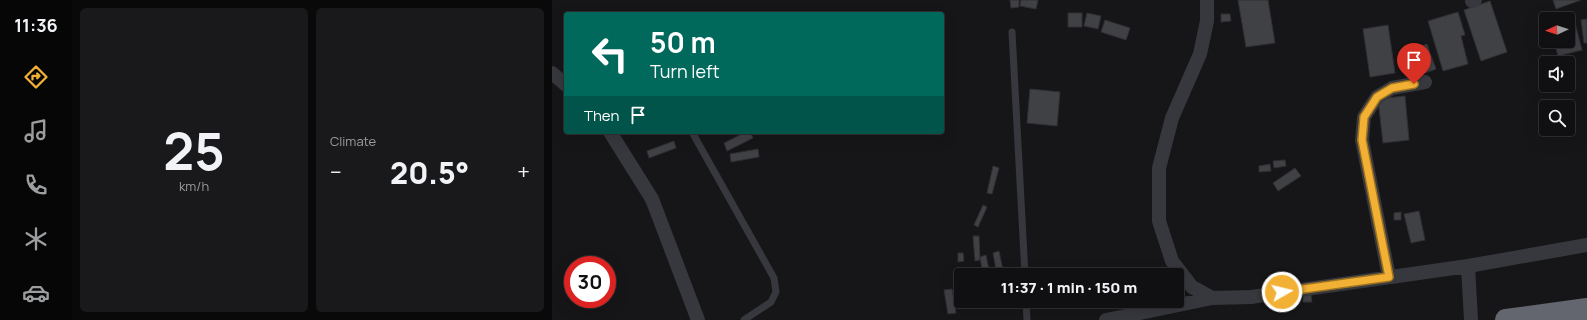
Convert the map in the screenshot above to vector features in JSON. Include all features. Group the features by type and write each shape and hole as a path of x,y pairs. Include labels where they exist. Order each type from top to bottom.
{"highway":[{"path":"1506,320 1587,308"}],"street":[{"path":"1207,0 1207,21 1200,54 1172,118 1159,168 1159,221 1172,261 1192,287 1212,298"},
{"path":"552,73 564,82"},
{"path":"1389,277 1362,140 1364,117 1377,97 1392,88 1425,82"},
{"path":"611,134 652,199 698,320"},
{"path":"1106,320 1212,298 1252,296 1468,266 1587,245"},
{"path":"1468,266 1471,320"}],"lane":[{"path":"1012,32 1025,268"},
{"path":"693,134 774,278 776,292 771,302 744,320"},
{"path":"1026,308 1027,320"}],"building":[{"path":"1010,0 1019,0 1019,7 1011,8"},
{"path":"1021,0 1038,0 1036,9 1020,6"},
{"path":"1238,0 1268,0 1275,43 1246,47"},
{"path":"1553,0 1581,0 1556,9"},
{"path":"1490,1 1507,52 1481,61 1464,10"},
{"path":"1458,12 1465,35 1461,36 1468,64 1443,71 1428,21"},
{"path":"1068,13 1082,13 1082,27 1068,27"},
{"path":"1087,13 1101,16 1098,29 1084,26"},
{"path":"1221,14 1230,14 1231,21 1221,22"},
{"path":"1587,19 1587,43 1584,43 1581,20"},
{"path":"1105,20 1130,28 1126,40 1101,32"},
{"path":"1575,23 1582,50 1558,56 1556,48 1575,48"},
{"path":"1388,25 1395,73 1370,77 1363,29"},
{"path":"1427,44 1436,69 1414,77 1405,52"},
{"path":"1030,89 1060,92 1057,126 1027,123"},
{"path":"1405,96 1409,140 1383,143 1378,99"},
{"path":"742,134 751,134 753,138 727,151 724,143"},
{"path":"674,141 676,148 649,158 647,151"},
{"path":"758,149 759,157 731,162 730,154"},
{"path":"1285,160 1286,166 1274,168 1273,161"},
{"path":"1270,164 1271,171 1259,172 1259,166"},
{"path":"993,166 999,168 992,194 987,193"},
{"path":"1295,168 1301,176 1278,191 1273,183"},
{"path":"983,205 987,207 978,227 974,225"},
{"path":"1419,211 1425,240 1411,243 1404,214"},
{"path":"1401,212 1401,220 1394,220 1394,213"},
{"path":"973,236 979,236 980,260 975,261"},
{"path":"999,251 1003,268 996,268 993,253"},
{"path":"958,253 963,253 964,261 958,262"},
{"path":"986,255 989,268 982,268 980,257"},
{"path":"952,289 956,313 948,314 944,290"},
{"path":"1303,295 1311,295 1312,302 1303,302"}],"route":[{"path":"1282,292 1389,277 1362,140 1364,117 1377,97 1392,88 1414,84"}]}
